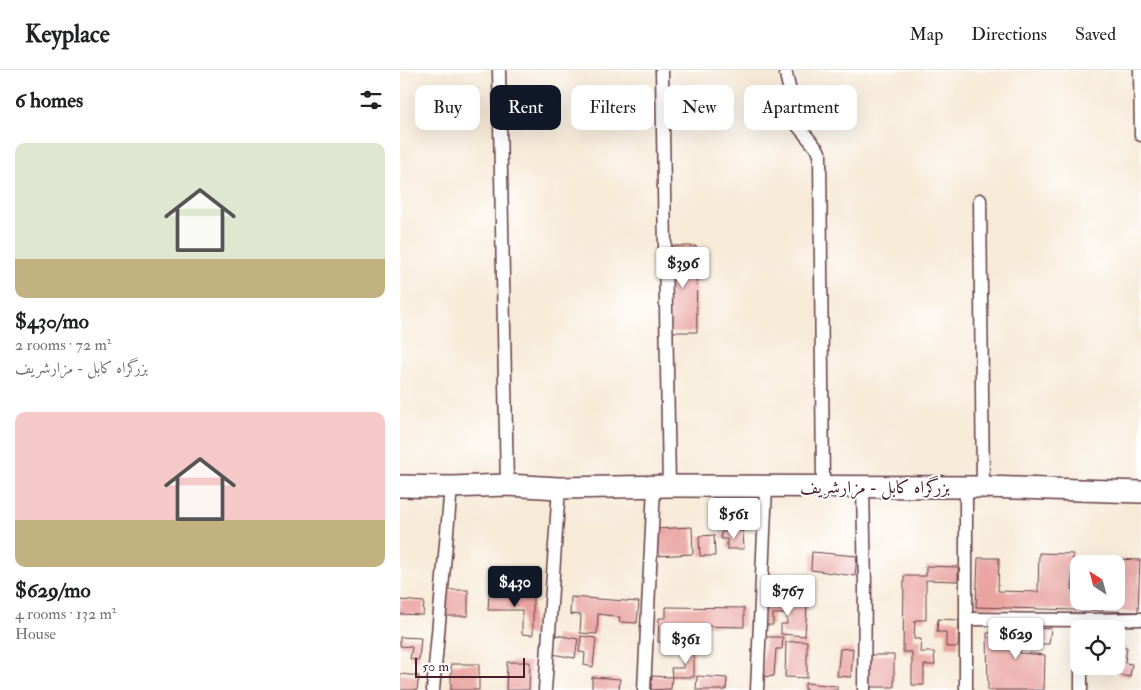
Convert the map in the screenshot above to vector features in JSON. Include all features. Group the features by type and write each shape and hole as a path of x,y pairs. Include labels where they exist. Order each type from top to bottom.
{"highway":[{"name":"بزرگراه کابل - مزارشریف","path":"400,486 507,485 559,488 662,486 975,487 1141,492"}],"street":[{"path":"499,70 507,485"},
{"path":"644,690 662,486 662,70"},
{"path":"785,70 798,126 820,155 824,487"},
{"path":"1140,70 1141,135"},
{"path":"966,690 967,619 975,487 980,200"},
{"path":"433,690 451,487"},
{"path":"757,690 766,487"},
{"path":"863,487 865,586 864,690"},
{"path":"545,690 559,488"},
{"path":"967,619 1070,624"},
{"path":"1125,620 1141,619"},
{"path":"1081,675 1081,690"}],"building":[{"path":"669,246 696,246 697,332 670,332"},
{"path":"692,527 693,554 656,556 655,529"},
{"path":"743,531 744,549 727,549 727,539 721,539 721,532"},
{"path":"714,535 715,556 700,556 699,536"},
{"path":"812,552 857,556 855,576 811,570"},
{"path":"1039,553 1073,554 1070,555 1070,610 976,607 978,558 999,558 998,591 1038,592"},
{"path":"1125,559 1140,560 1138,612 1073,610 1125,610"},
{"path":"926,566 958,567 958,581 926,580 926,620 915,620 914,639 921,639 920,652 934,652 935,665 924,665 924,685 912,685 912,652 903,652 904,576 926,576"},
{"path":"793,579 811,579 811,599 793,599"},
{"path":"444,590 468,590 468,616 444,616"},
{"path":"489,594 533,594 533,635 522,634 522,610 488,610"},
{"path":"571,597 639,602 637,623 619,622 620,617 598,614 597,634 580,633 581,615 570,614"},
{"path":"400,600 424,602 423,615 400,614"},
{"path":"765,602 807,605 805,636 781,634 781,624 787,624 787,614 773,614 773,625 763,625"},
{"path":"666,607 744,608 744,627 696,626 695,643 658,642 659,618 666,618"},
{"path":"938,619 959,620 958,647 946,647 946,632 937,632"},
{"path":"1051,628 1049,644 1020,644 1020,653 1045,655 1044,690 988,690 987,633"},
{"path":"556,635 578,639 575,658 552,654"},
{"path":"581,636 596,638 593,667 584,665 585,653 579,652"},
{"path":"400,637 421,638 419,660 410,659 412,647 400,646"},
{"path":"765,637 783,637 782,649 776,649 774,676 762,677"},
{"path":"807,641 807,678 785,677 786,642"},
{"path":"1125,647 1127,647 1125,663"},
{"path":"683,648 694,648 694,677 672,677 671,668 683,668"},
{"path":"853,648 851,677 837,676 840,649"},
{"path":"867,655 894,655 894,687 868,687"},
{"path":"507,662 530,662 529,690 506,690"},
{"path":"1125,663 1132,664 1130,677 1118,675 1125,675"},
{"path":"451,664 479,664 479,690 451,690"},
{"path":"400,674 419,676 417,690 400,690"},
{"path":"650,676 672,677 671,689 649,690"},
{"path":"697,676 727,678 726,690 696,690"},
{"path":"592,677 620,679 619,690 592,690"},
{"path":"805,683 837,686 837,690 805,690"}]}
